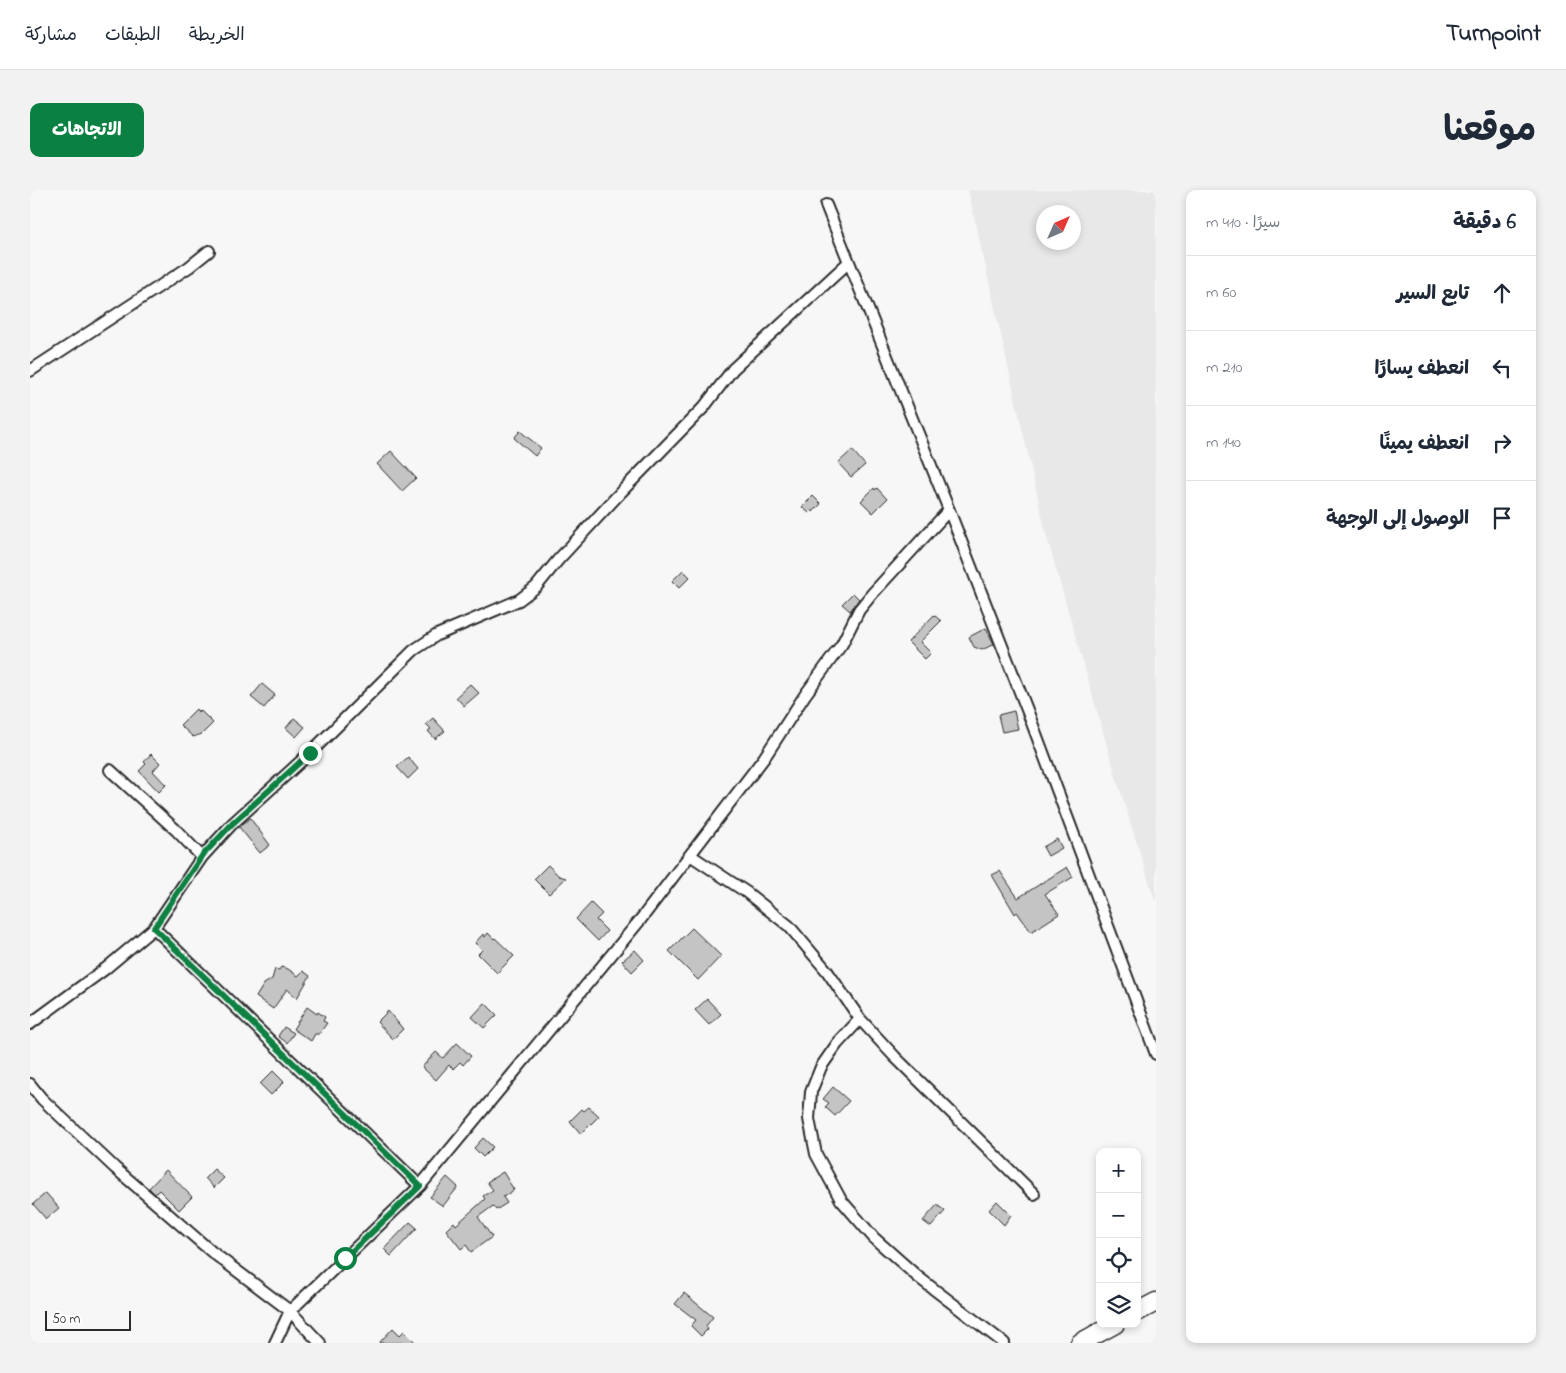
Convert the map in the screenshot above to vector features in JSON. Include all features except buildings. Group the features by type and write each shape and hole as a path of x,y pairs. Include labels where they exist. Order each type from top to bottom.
{"highway":[{"path":"1141,1310 1156,1302"},
{"path":"1080,1343 1108,1328"}],"street":[{"path":"826,205 1029,715 1156,1054"},
{"path":"30,371 189,267 209,251"},
{"path":"30,1024 105,970 154,928 202,856 232,824 310,753 414,650 437,636 519,600 536,587 558,560 621,492 704,407 733,369 849,262"},
{"path":"275,1343 290,1311 420,1186 641,919 764,758 805,695 842,644 860,610 872,594 949,510"},
{"path":"110,770 202,856"},
{"path":"690,855 746,892 789,926 827,971 860,1019 895,1057 1034,1194"},
{"path":"154,928 420,1186"},
{"path":"860,1019 837,1044 821,1067 811,1092 809,1119 816,1154 841,1200 874,1238 918,1277 1004,1343"},
{"path":"30,1084 42,1099 115,1168 212,1252 290,1311 320,1343"}],"shaded area":[{"path":"968,190 1156,190 1156,904 1116,777 1046,534"}],"route":[{"path":"310,753 232,824 202,856 154,928 420,1186 345,1258"}]}
